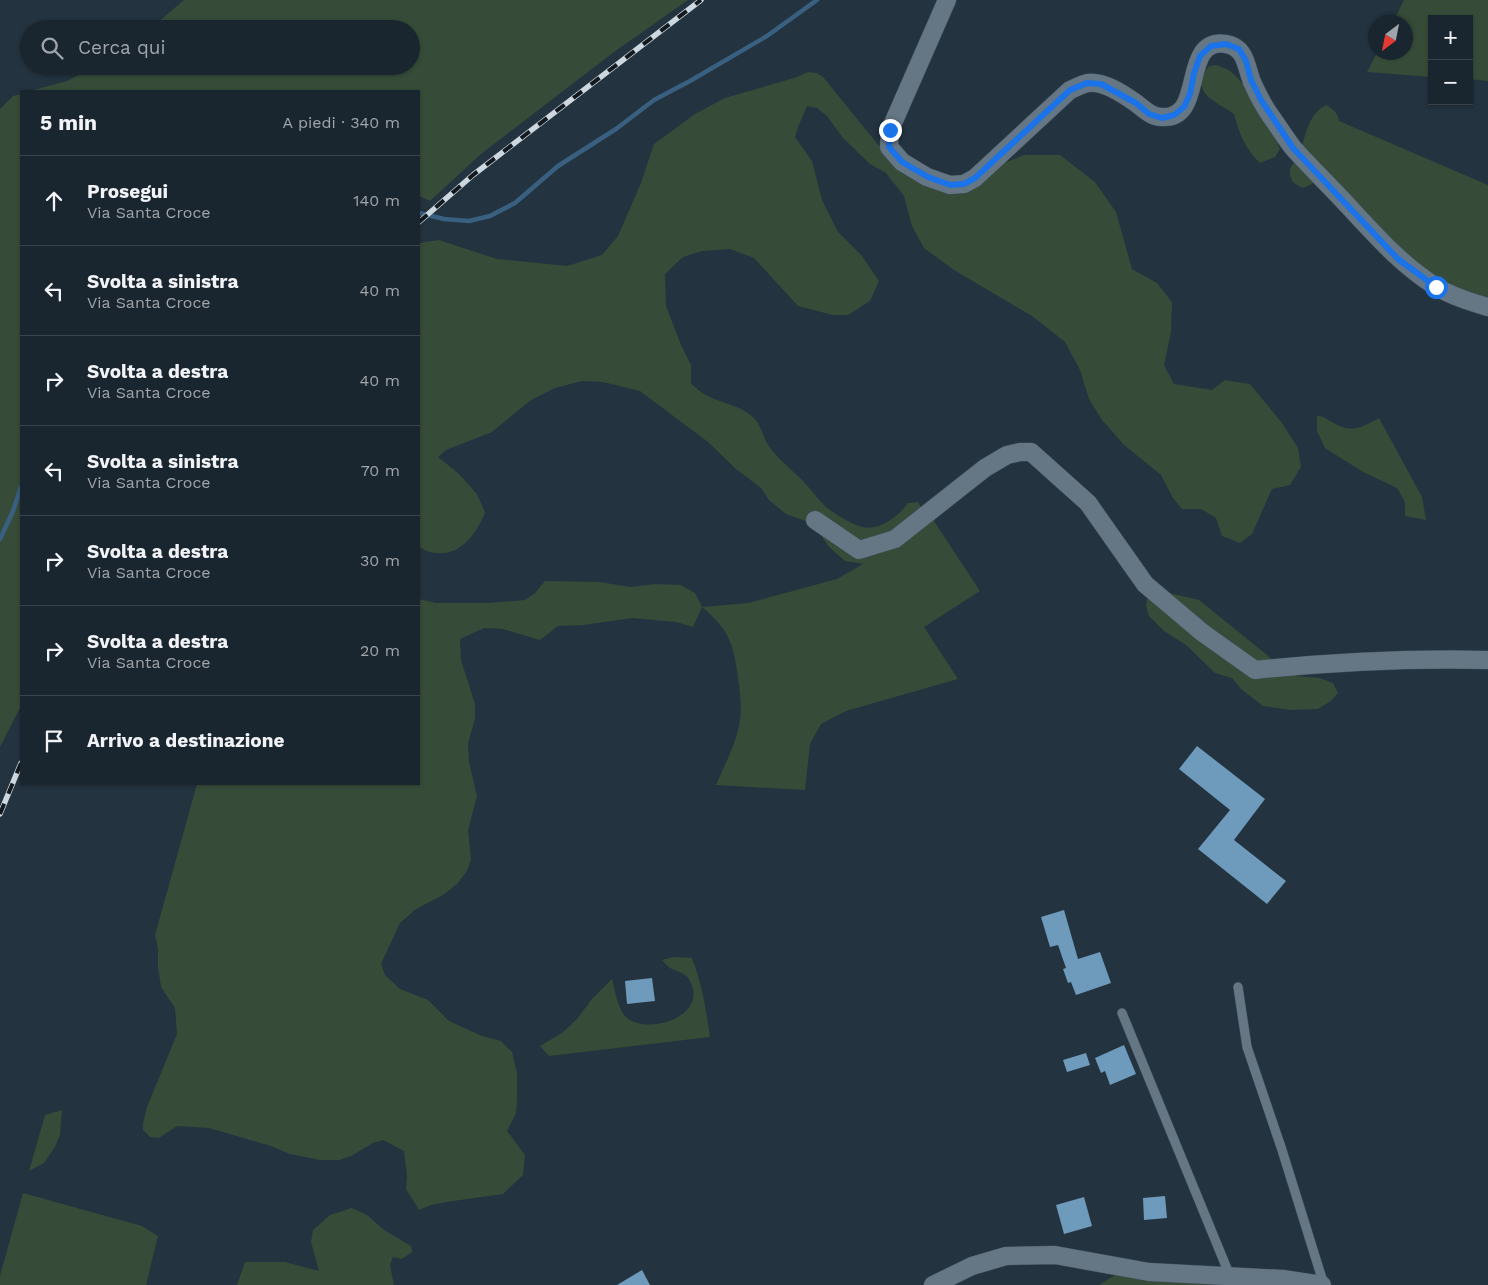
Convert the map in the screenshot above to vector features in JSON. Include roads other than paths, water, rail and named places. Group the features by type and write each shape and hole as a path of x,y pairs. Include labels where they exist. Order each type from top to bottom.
{"street":[{"path":"947,0 890,130 889,147 902,162 928,177 950,185 964,184 975,178 1070,90 1087,83 1101,84 1116,91 1136,103 1149,114 1162,118 1174,115 1188,101 1200,56 1211,46 1226,44 1239,49 1246,61 1251,80 1261,100 1293,148 1398,259 1436,287 1465,300 1488,307"},
{"path":"815,520 859,550 895,539 985,468 1007,455 1032,452 1088,503 1145,584 1203,632 1255,670 1311,664 1413,659 1488,660"},
{"path":"933,1285 972,1266 1006,1256 1055,1255 1149,1272 1283,1279 1323,1285"}],"lane":[{"path":"1238,987 1247,1047 1323,1285"},
{"path":"1122,1013 1230,1276"}],"waterway":[{"path":"420,213 444,219 469,221 490,216 515,203 558,166 616,129 654,100 767,36 817,0"},
{"path":"0,539 20,490"}],"railway":[{"path":"420,221 473,175 701,0"},
{"path":"0,814 20,765"}]}
